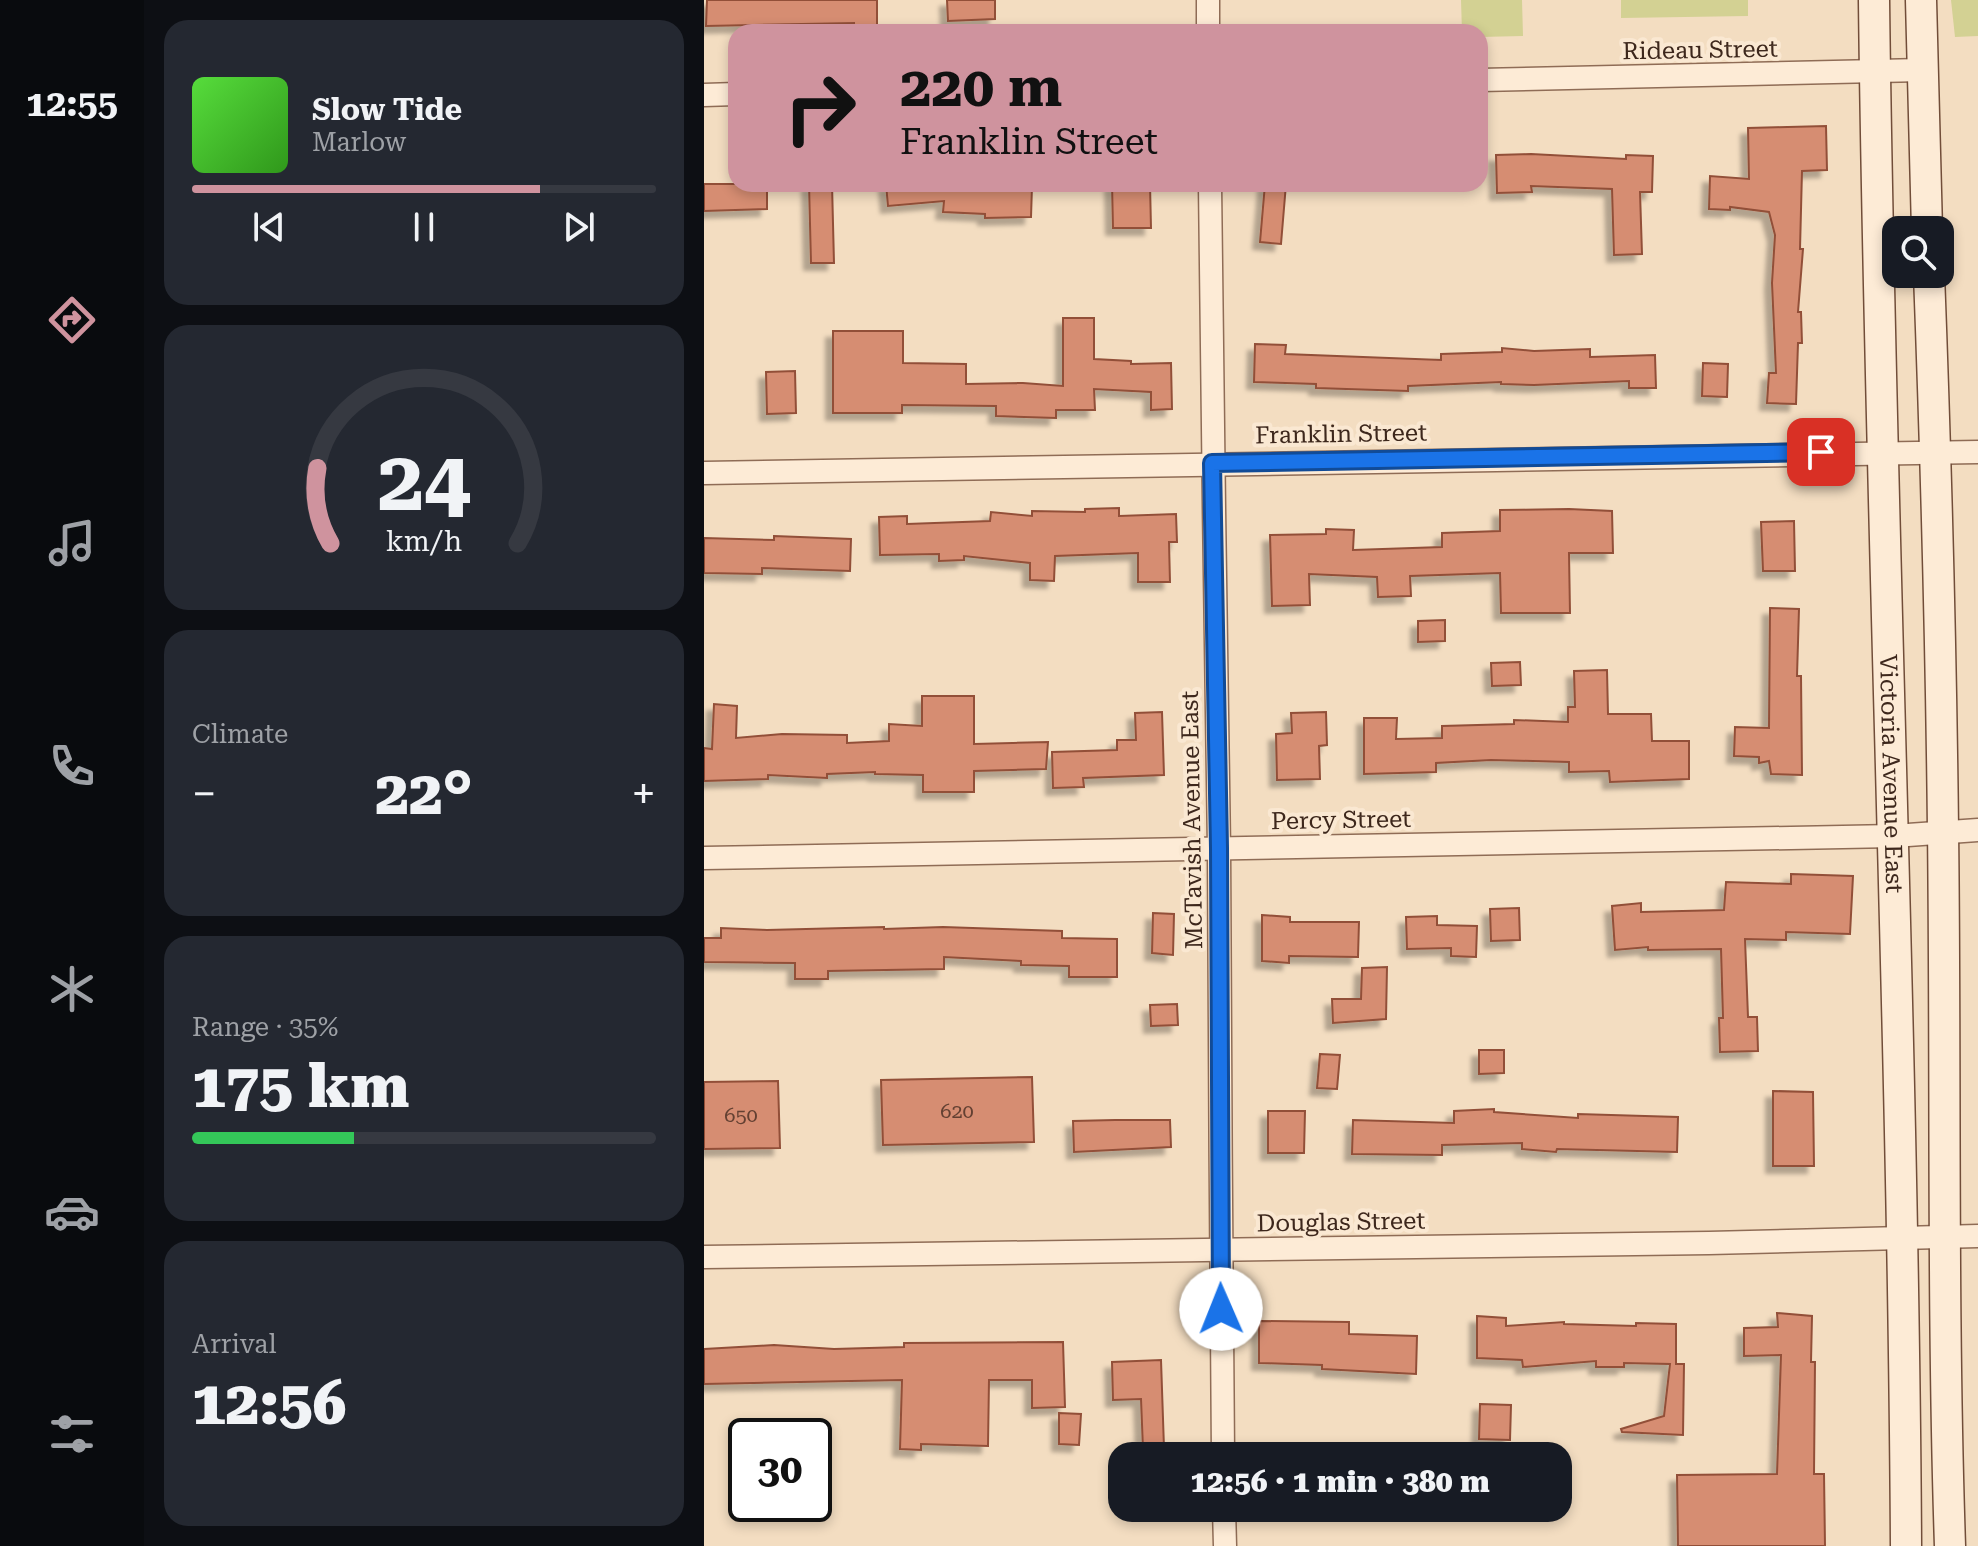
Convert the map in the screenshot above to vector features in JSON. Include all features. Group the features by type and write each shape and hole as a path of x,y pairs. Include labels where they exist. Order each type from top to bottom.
{"main road":[{"name":"Victoria Avenue East","path":"1874,0 1881,451 1904,1238 1906,1546"},
{"path":"1921,0 1927,216"},
{"name":"Victoria Avenue East","path":"1929,288 1943,831 1944,1237 1950,1546"}],"street":[{"path":"1208,0 1208,24"},
{"name":"Rideau Street","path":"1488,80 1922,70"},
{"path":"704,95 728,94"},
{"name":"McTavish Avenue East","path":"1210,192 1223,1442"},
{"name":"Franklin Street","path":"704,473 1881,451 1978,452"},
{"name":"Percy Street","path":"704,858 1894,836 1978,830"},
{"name":"Douglas Street","path":"704,1257 1978,1236"},
{"path":"1224,1522 1225,1546"}],"shaded area":[{"path":"1461,0 1522,0 1523,36 1488,37 1488,24 1462,24"},
{"path":"1621,0 1748,0 1748,16 1621,18"},
{"path":"1951,0 1978,0 1978,36 1955,37"}],"building":[{"path":"707,0 877,0 877,24 706,26"},
{"path":"947,0 995,0 995,19 948,21"},
{"path":"1826,126 1827,170 1802,171 1800,249 1803,249 1798,312 1801,312 1802,343 1798,343 1796,404 1767,403 1769,373 1776,373 1772,283 1775,235 1769,212 1730,207 1730,210 1709,209 1710,176 1749,179 1748,128"},
{"path":"1496,155 1626,159 1626,155 1653,156 1652,192 1640,192 1642,254 1614,255 1612,189 1531,186 1532,192 1497,193"},
{"path":"704,184 728,184 728,192 767,192 767,209 704,211"},
{"path":"809,192 832,192 834,263 811,263"},
{"path":"887,192 1032,192 1031,217 985,218 985,214 943,212 944,201 888,206"},
{"path":"1112,192 1150,192 1151,228 1113,228"},
{"path":"1264,192 1285,192 1281,244 1260,242"},
{"path":"1063,318 1094,318 1094,359 1131,361 1131,364 1171,363 1172,409 1151,410 1151,392 1094,389 1095,410 1056,410 1056,418 996,416 996,406 902,405 902,413 833,413 833,331 903,331 903,363 966,364 966,384 1063,386"},
{"path":"1255,344 1286,345 1285,354 1441,360 1441,354 1502,352 1502,348 1534,351 1590,349 1590,357 1655,355 1656,388 1629,388 1629,381 1534,385 1501,382 1408,386 1408,391 1254,382"},
{"path":"1703,363 1728,364 1727,397 1702,396"},
{"path":"795,371 796,413 767,414 766,372"},
{"path":"1119,508 1119,516 1176,514 1177,542 1169,542 1170,582 1138,582 1138,553 1055,556 1054,581 1030,580 1030,563 964,556 964,560 939,561 939,554 880,555 879,517 907,516 907,524 990,521 991,512 1032,516 1032,511 1085,512 1085,509"},
{"path":"1500,510 1612,511 1613,553 1569,553 1570,613 1501,613 1500,573 1410,576 1411,596 1378,597 1377,577 1309,574 1310,605 1272,606 1270,535 1326,534 1326,529 1354,530 1353,550 1442,547 1442,533 1500,531"},
{"path":"1794,521 1795,571 1763,571 1761,522"},
{"path":"774,536 851,539 850,571 762,568 762,574 704,573 704,538 774,540"},
{"path":"1770,608 1799,609 1797,676 1801,676 1802,775 1771,774 1769,761 1759,763 1759,757 1734,756 1735,727 1769,728"},
{"path":"1445,620 1445,641 1418,642 1418,621"},
{"path":"1520,662 1521,685 1492,686 1491,663"},
{"path":"1607,670 1608,714 1651,714 1652,741 1689,741 1689,779 1610,782 1609,771 1569,772 1569,762 1491,760 1436,763 1436,772 1364,774 1364,718 1397,718 1396,739 1442,738 1442,726 1514,724 1514,720 1568,722 1568,707 1575,707 1574,671"},
{"path":"922,696 974,696 974,744 1048,742 1046,769 974,771 974,792 923,792 923,775 875,772 827,774 827,778 768,775 768,779 704,781 704,748 712,749 714,704 737,706 736,738 782,734 847,735 847,743 889,741 889,724 922,726"},
{"path":"1162,712 1164,775 1083,778 1084,787 1053,788 1052,752 1117,750 1117,740 1136,740 1135,713"},
{"path":"1326,712 1327,745 1319,746 1320,779 1277,780 1276,734 1292,733 1291,713"},
{"path":"1791,874 1853,876 1850,934 1786,932 1786,940 1745,939 1748,1017 1757,1017 1758,1051 1720,1052 1719,1018 1723,1018 1721,949 1648,950 1648,947 1615,950 1612,906 1641,903 1641,912 1724,910 1726,882 1791,884"},
{"path":"1519,908 1520,940 1491,941 1490,909"},
{"path":"1153,913 1174,914 1173,955 1152,953"},
{"path":"1262,915 1290,917 1290,922 1359,922 1358,957 1289,956 1289,963 1262,961"},
{"path":"1437,916 1437,925 1477,926 1476,957 1451,956 1451,948 1407,949 1406,917"},
{"path":"884,927 1062,931 1062,938 1117,939 1117,977 1069,977 1069,966 1021,965 1021,961 944,957 944,969 828,971 828,979 795,979 795,963 704,962 704,938 721,938 721,928"},
{"path":"1387,967 1386,1019 1333,1023 1332,999 1361,999 1362,968"},
{"path":"1177,1004 1178,1025 1151,1026 1150,1005"},
{"path":"1479,1050 1504,1050 1504,1073 1479,1074"},
{"path":"1320,1054 1340,1055 1337,1089 1317,1088"},
{"path":"1032,1077 1034,1142 883,1145 881,1080"},
{"path":"778,1081 780,1148 704,1149 704,1082"},
{"path":"1773,1091 1813,1092 1814,1166 1773,1166"},
{"path":"1494,1109 1494,1112 1578,1118 1578,1114 1678,1117 1677,1152 1557,1149 1556,1152 1522,1149 1522,1143 1442,1145 1442,1155 1352,1154 1353,1120 1454,1123 1454,1111"},
{"path":"1268,1111 1305,1111 1304,1153 1268,1153"},
{"path":"1170,1120 1171,1147 1074,1152 1073,1121"},
{"path":"1777,1313 1812,1316 1811,1362 1815,1362 1814,1474 1824,1474 1825,1546 1678,1546 1677,1475 1777,1474 1781,1355 1744,1356 1744,1328 1778,1327"},
{"path":"1477,1316 1506,1318 1506,1326 1564,1322 1636,1326 1636,1323 1676,1324 1676,1364 1684,1364 1683,1435 1622,1432 1621,1429 1664,1416 1670,1364 1624,1363 1624,1367 1596,1367 1596,1361 1523,1367 1522,1360 1477,1358"},
{"path":"1259,1321 1349,1322 1349,1334 1417,1336 1416,1374 1322,1369 1322,1365 1259,1363"},
{"path":"1063,1342 1065,1407 1032,1408 1032,1380 989,1380 988,1446 921,1444 921,1450 900,1449 902,1380 704,1384 704,1349 774,1345 834,1349 904,1347 904,1343"},
{"path":"1161,1360 1164,1442 1143,1442 1141,1399 1113,1400 1112,1362"},
{"path":"1480,1404 1511,1405 1510,1440 1479,1439"},
{"path":"1059,1413 1081,1414 1079,1445 1059,1444"}],"route":[{"path":"1221,1309 1219,848 1212,463 1821,452"}]}
